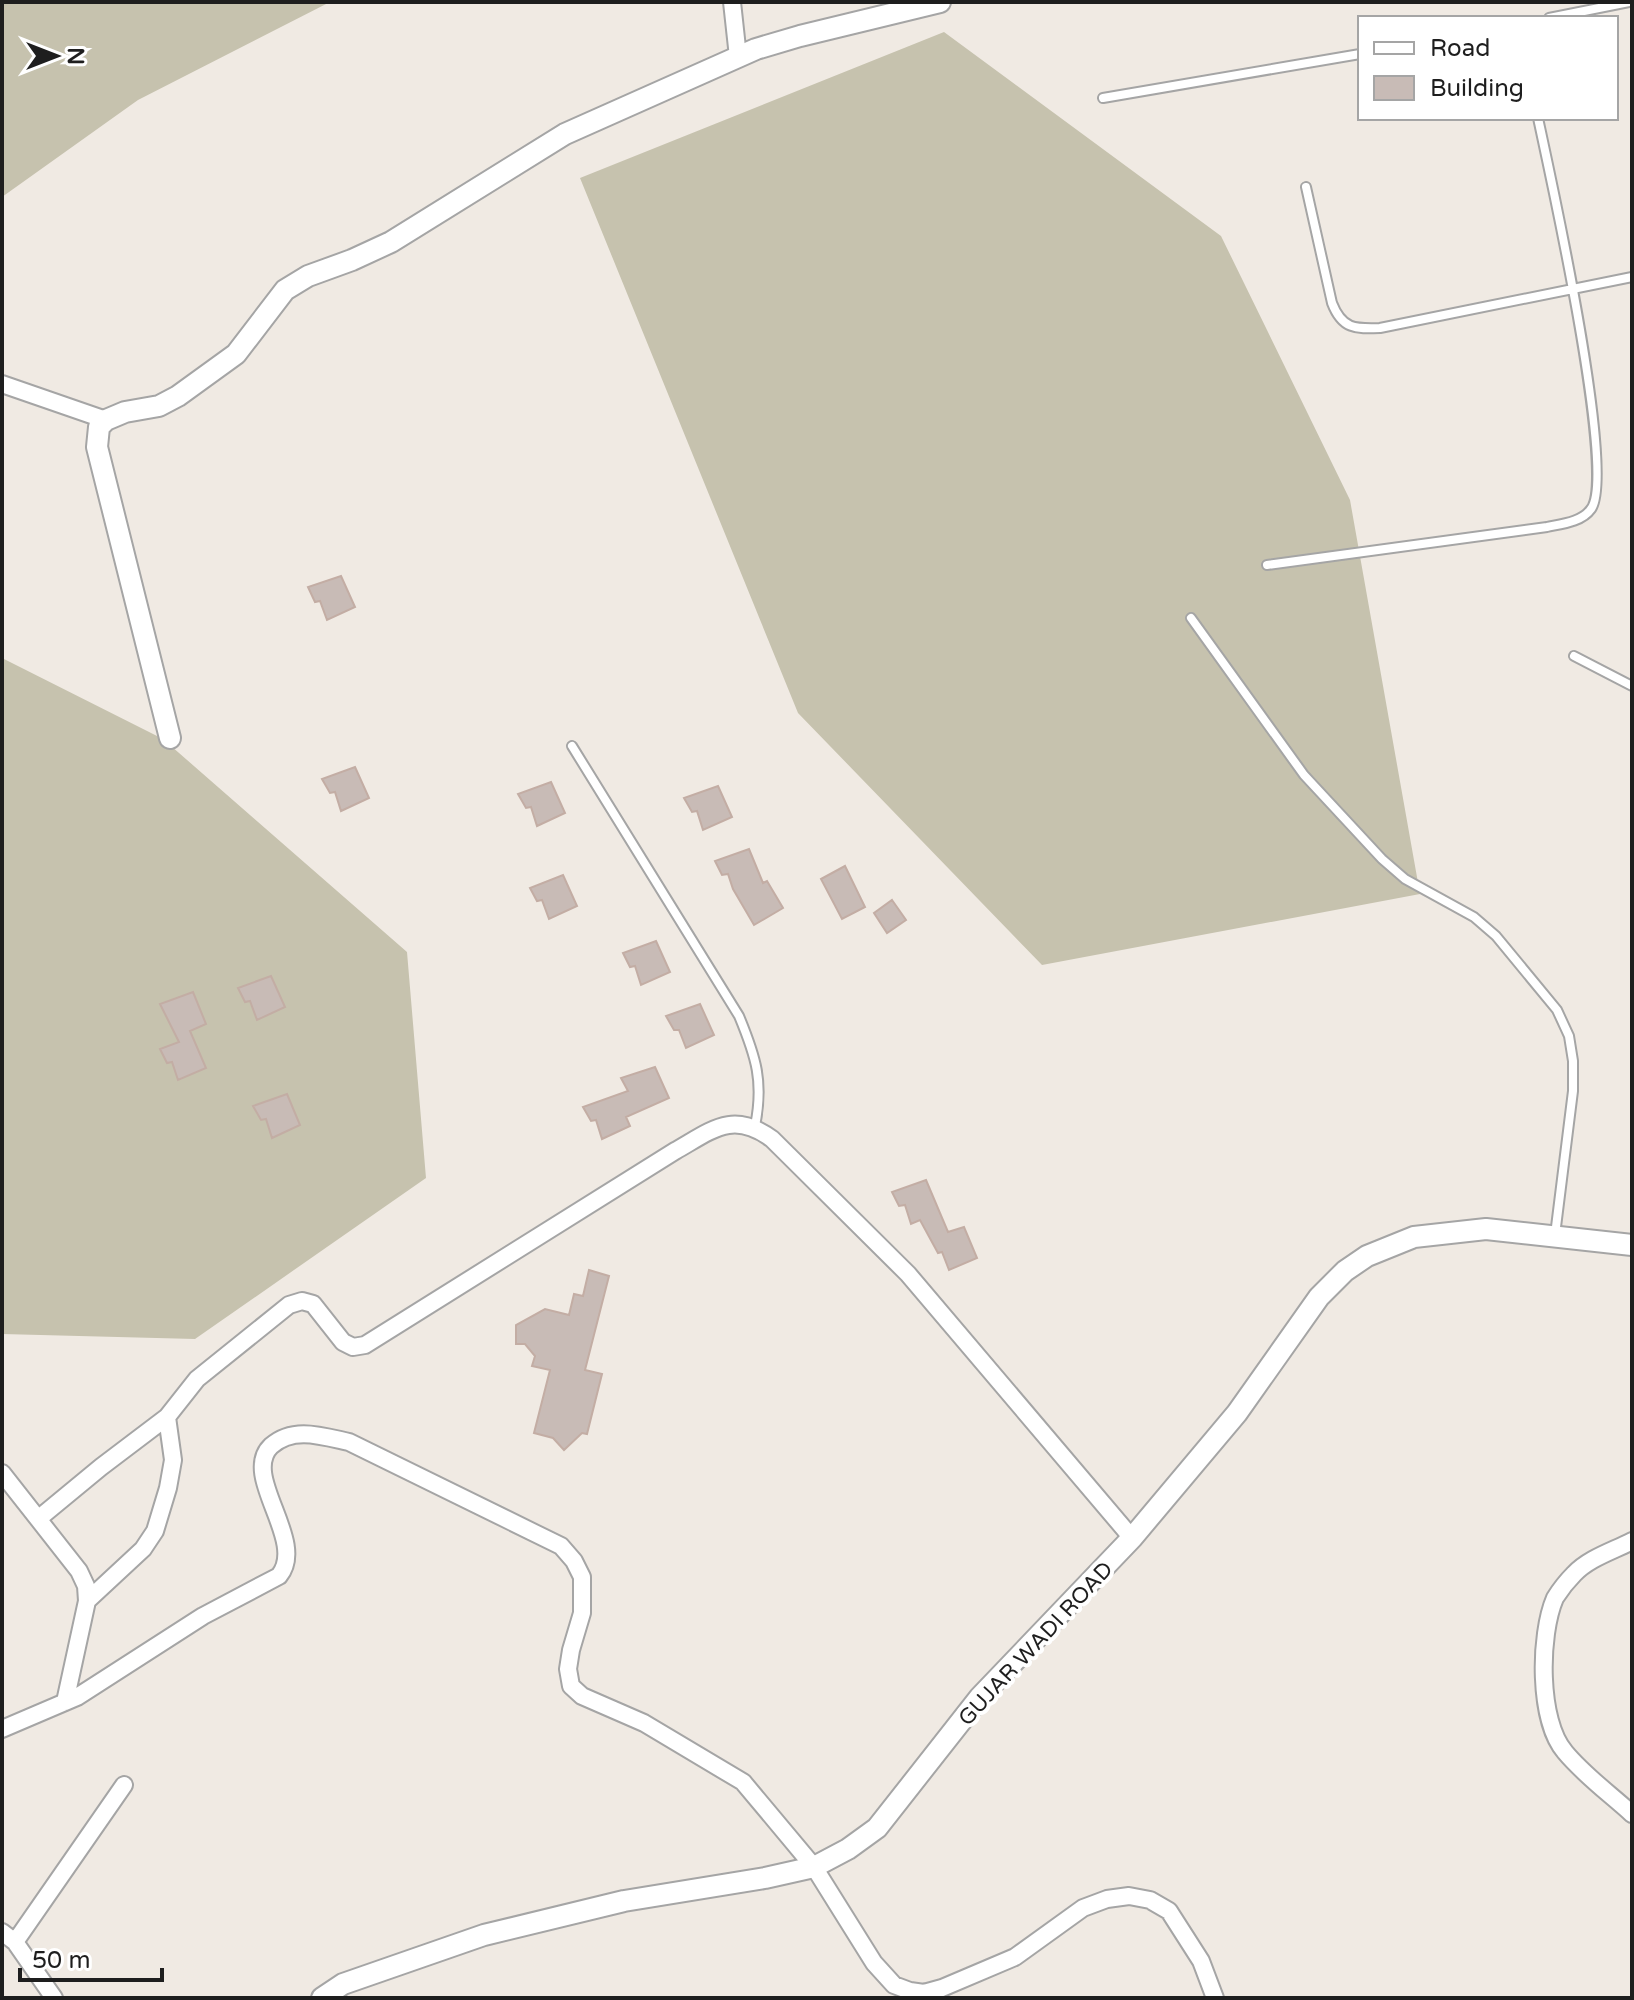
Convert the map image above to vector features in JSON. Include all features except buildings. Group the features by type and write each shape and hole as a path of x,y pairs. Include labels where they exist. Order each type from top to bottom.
{"street":[{"path":"732,2 738,57"},
{"path":"170,738 97,447 99,427 106,420 125,412 159,406 178,396 236,354 285,290 308,276 391,242 565,134 756,49 909,6 940,2"},
{"path":"2,384 106,420"},
{"path":"38,1519 167,1417 197,1379 289,1305 308,1301 343,1342 353,1347 365,1345 688,1143 715,1128 740,1123 755,1126 772,1139 908,1274 1132,1538"},
{"name":"GUJAR WADI ROAD","path":"322,1998 343,1984 484,1935 624,1901 814,1867 848,1849 877,1828 980,1697 1132,1538 1237,1413 1319,1297 1345,1271 1367,1256 1414,1237 1486,1229 1632,1245"},
{"path":"87,1601 143,1549 155,1531 173,1460 167,1417"},
{"path":"2,1729 91,1689 203,1616 279,1576 284,1570 286,1551 262,1470 264,1454 279,1439 290,1434 339,1439 561,1546 582,1577 582,1613 568,1669 571,1686 593,1703 644,1723 743,1782 814,1867 874,1963 894,1985 924,1993 942,1988 1015,1957 1083,1908 1107,1899 1129,1896 1150,1900 1169,1911 1201,1961 1215,1998"},
{"path":"2,1473 79,1571 86,1586 87,1601 65,1702"},
{"path":"1632,1541 1577,1570 1566,1583 1556,1598 1549,1619 1545,1653 1548,1716 1553,1734 1564,1752 1632,1814"},
{"path":"54,1998 49,1987 9,1937 124,1785"}],"lane":[{"path":"1559,16 1629,2"},
{"path":"1103,98 1358,54"},
{"path":"1267,565 1547,527 1584,517 1593,508 1598,495 1596,449 1574,287 1538,120"},
{"path":"1306,187 1332,303 1337,316 1346,324 1360,329 1380,328 1632,277"},
{"path":"1191,618 1304,775 1372,848 1405,879 1474,917 1496,936 1557,1010 1569,1036 1573,1091 1555,1237"},
{"path":"1574,656 1632,686"},
{"path":"572,746 739,1016 755,1053 760,1077 760,1102 755,1126"}],"shaded area":[{"path":"2,2 330,2 138,100 2,197"},
{"path":"944,32 1221,236 1350,500 1420,894 1042,965 798,713 580,178"},
{"path":"2,658 163,739 407,952 426,1178 195,1339 2,1334"}]}
